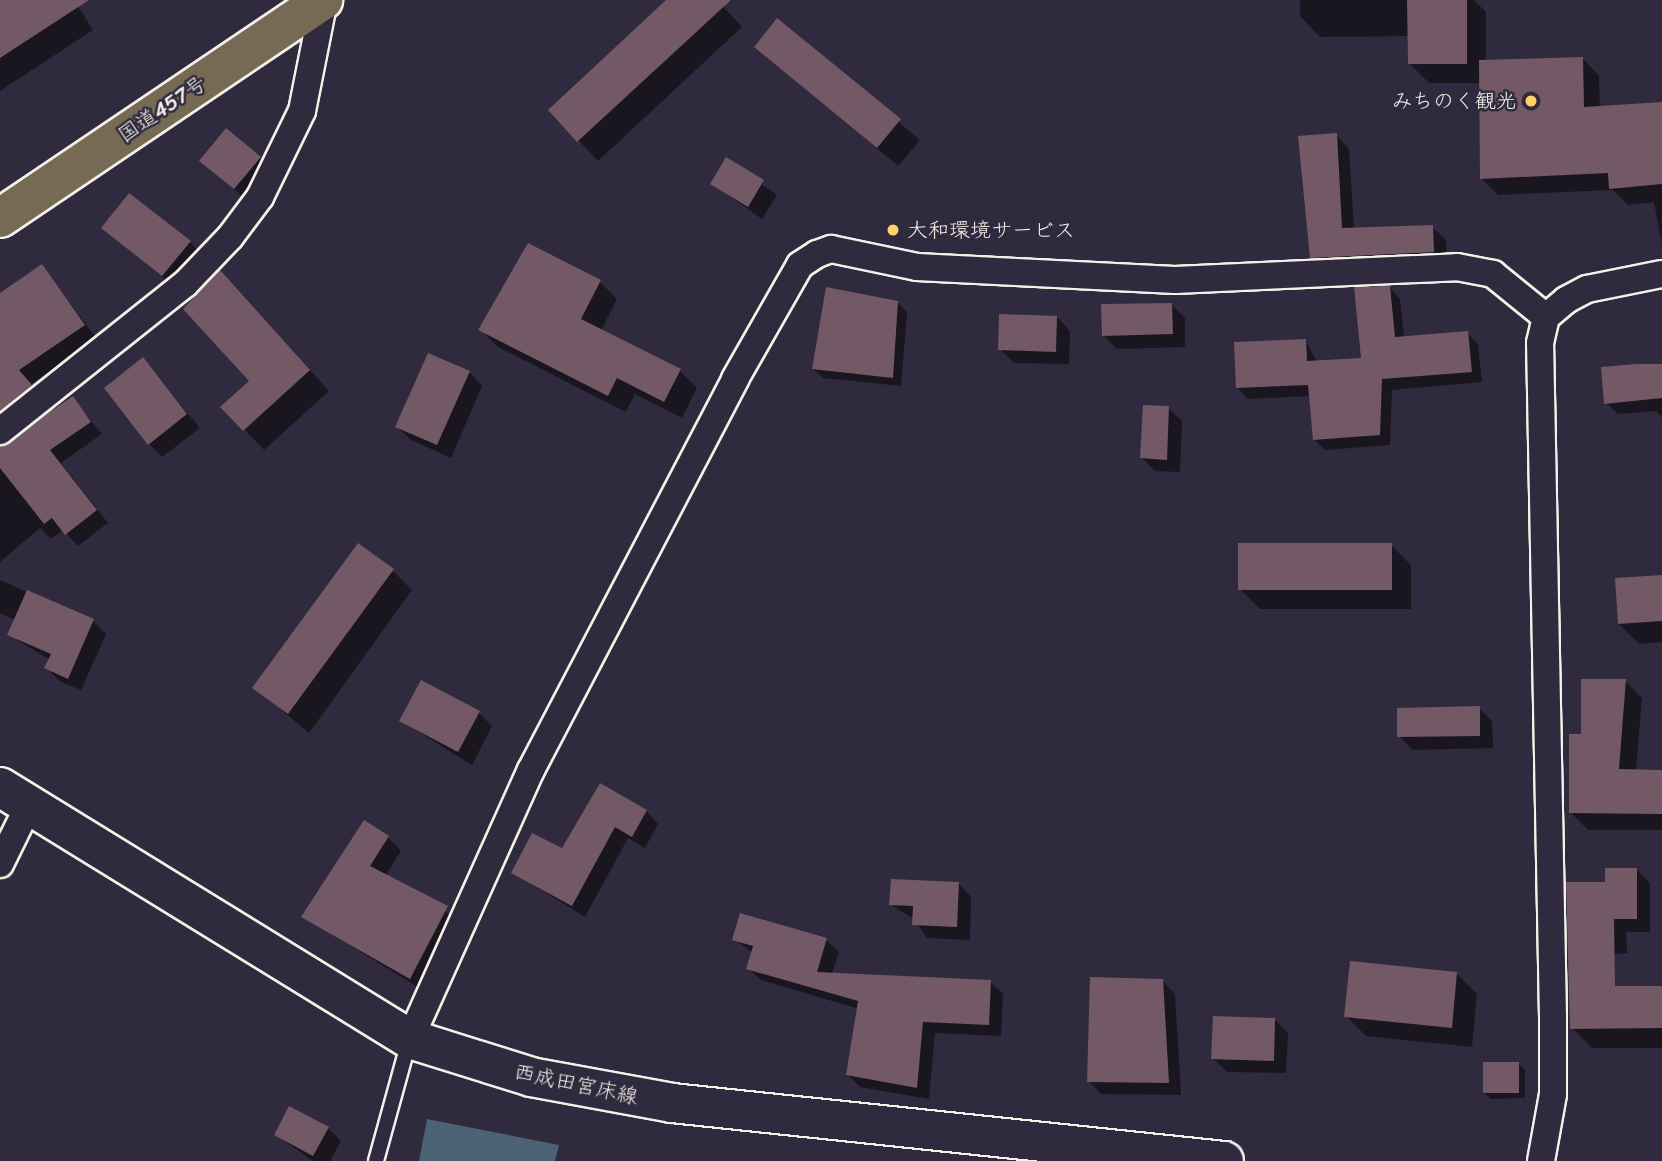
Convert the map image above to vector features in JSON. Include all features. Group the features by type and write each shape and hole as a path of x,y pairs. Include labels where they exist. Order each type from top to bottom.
{"highway":[{"name":"国道457号","path":"0,218 324,0"}],"main road":[{"name":"西成田宮床線","path":"14,796 410,1039 531,1077 672,1103 1224,1161"}],"street":[{"path":"0,431 166,300 230,237 260,197 302,111 324,0"},
{"path":"410,1039 531,770 735,379 800,265 817,254 831,249 917,267 1175,280 1457,267 1493,275 1546,317"},
{"path":"1541,1161 1553,1094 1538,362 1546,317 1587,289 1662,274"},
{"path":"0,864 14,796"}],"lane":[{"path":"376,1161 410,1039"}],"water":[{"path":"427,1119 559,1145 555,1161 419,1161"}],"building":[{"path":"0,0 89,0 0,58"},
{"path":"666,0 731,0 577,142 548,110"},
{"path":"1407,0 1467,0 1467,64 1408,64"},
{"path":"777,18 901,119 877,148 754,47"},
{"path":"1583,57 1584,107 1662,102 1662,184 1609,189 1608,173 1480,179 1479,60"},
{"path":"226,128 261,157 234,189 199,161"},
{"path":"1337,133 1342,228 1433,225 1434,252 1310,258 1298,136"},
{"path":"726,157 764,180 748,207 710,184"},
{"path":"129,193 191,241 162,276 101,228"},
{"path":"528,243 601,280 581,319 681,369 664,402 617,378 608,396 478,330"},
{"path":"42,264 85,325 19,370 32,385 0,411 0,293"},
{"path":"220,270 310,370 243,431 220,407 249,381 183,309"},
{"path":"1390,286 1395,337 1468,331 1472,372 1382,379 1380,435 1313,440 1308,385 1236,388 1234,342 1306,339 1307,361 1361,358 1354,287"},
{"path":"826,287 898,301 893,378 812,369"},
{"path":"1172,303 1173,334 1102,336 1101,304"},
{"path":"999,314 1057,316 1056,352 998,350"},
{"path":"428,353 470,371 437,445 395,427"},
{"path":"143,357 187,414 148,445 104,388"},
{"path":"1662,364 1662,398 1604,404 1601,367"},
{"path":"73,396 91,422 50,450 97,510 65,535 52,518 44,524 0,468 0,446"},
{"path":"1143,405 1169,406 1167,460 1140,458"},
{"path":"358,543 394,569 288,714 252,688"},
{"path":"1238,543 1392,543 1392,590 1238,590"},
{"path":"1662,575 1662,621 1618,624 1615,578"},
{"path":"27,590 94,619 68,679 44,668 51,654 7,635"},
{"path":"1581,679 1626,679 1619,769 1662,770 1662,814 1569,813 1569,734 1581,734"},
{"path":"421,680 480,711 458,752 399,721"},
{"path":"1480,706 1480,736 1397,737 1397,708"},
{"path":"600,783 647,810 632,837 615,827 572,906 511,873 532,833 562,848"},
{"path":"364,820 389,836 370,866 448,906 410,979 301,917"},
{"path":"1605,868 1637,868 1637,919 1614,919 1615,986 1662,986 1662,1028 1570,1029 1566,882 1605,882"},
{"path":"891,879 959,882 957,927 912,925 913,906 889,905"},
{"path":"740,913 827,938 817,972 991,980 989,1025 923,1022 917,1088 846,1075 858,1001 746,969 753,946 732,940"},
{"path":"1350,961 1457,972 1452,1028 1344,1017"},
{"path":"1090,977 1163,979 1169,1083 1087,1082"},
{"path":"1213,1016 1275,1018 1274,1061 1211,1059"},
{"path":"1483,1062 1519,1062 1519,1093 1483,1093"},
{"path":"289,1106 329,1127 313,1156 274,1135"}],"place":[{"name":"みちのく観光","path":"1531,101"},
{"name":"大和環境サービス","path":"893,230"}]}
